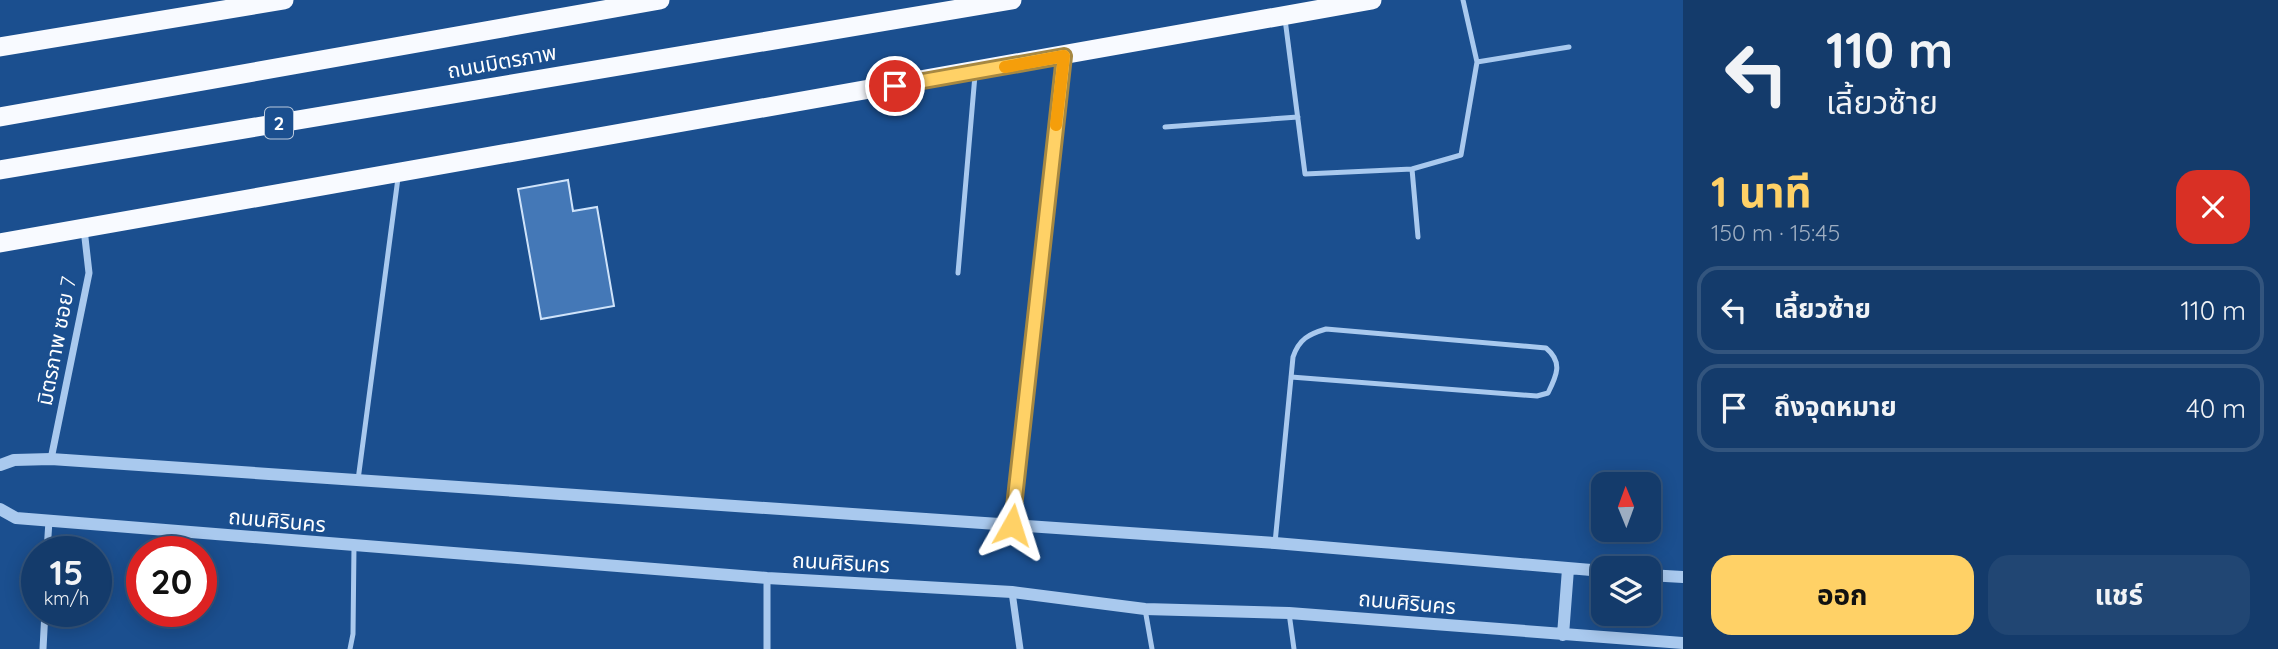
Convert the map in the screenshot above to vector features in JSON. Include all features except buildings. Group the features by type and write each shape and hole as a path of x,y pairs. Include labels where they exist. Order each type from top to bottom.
{"highway":[{"path":"0,47 284,0"},
{"name":"ถนนมิตรภาพ","path":"0,117 660,0"},
{"name":"ถนนมิตรภาพ","path":"0,170 1012,0"},
{"path":"0,243 1372,0"}],"street":[{"name":"มิตรภาพ ซอย 7","path":"51,459 89,273 84,229"},
{"path":"0,465 14,460 51,459 595,495 1275,543 1591,571"},
{"name":"ถนนศิรินคร","path":"0,509 16,518 49,521 767,578 1012,592 1145,609 1289,613 1683,643"},
{"path":"48,536 49,521"},
{"path":"1563,635 1568,569"},
{"path":"1661,576 1683,577"},
{"path":"767,578 767,649"},
{"path":"1012,592 1020,649"},
{"path":"43,649 44,627"}],"lane":[{"path":"1284,16 1305,174 1412,169 1461,155 1477,62 1463,0"},
{"path":"1477,62 1569,47"},
{"path":"1012,525 1064,56"},
{"path":"958,273 975,72"},
{"path":"1165,127 1298,117"},
{"path":"1412,169 1418,237"},
{"path":"358,480 398,172"},
{"path":"1275,543 1291,377 1296,347 1311,333 1326,330 1546,348 1555,356 1557,364 1555,379 1548,393 1537,396 1291,377"},
{"path":"350,649 353,634 354,546"},
{"path":"1145,609 1152,649"},
{"path":"1289,613 1294,649"}],"slow traffic":[{"path":"1005,67 1064,56 1056,125"}],"route":[{"path":"895,86 1064,56 1012,525"}]}
